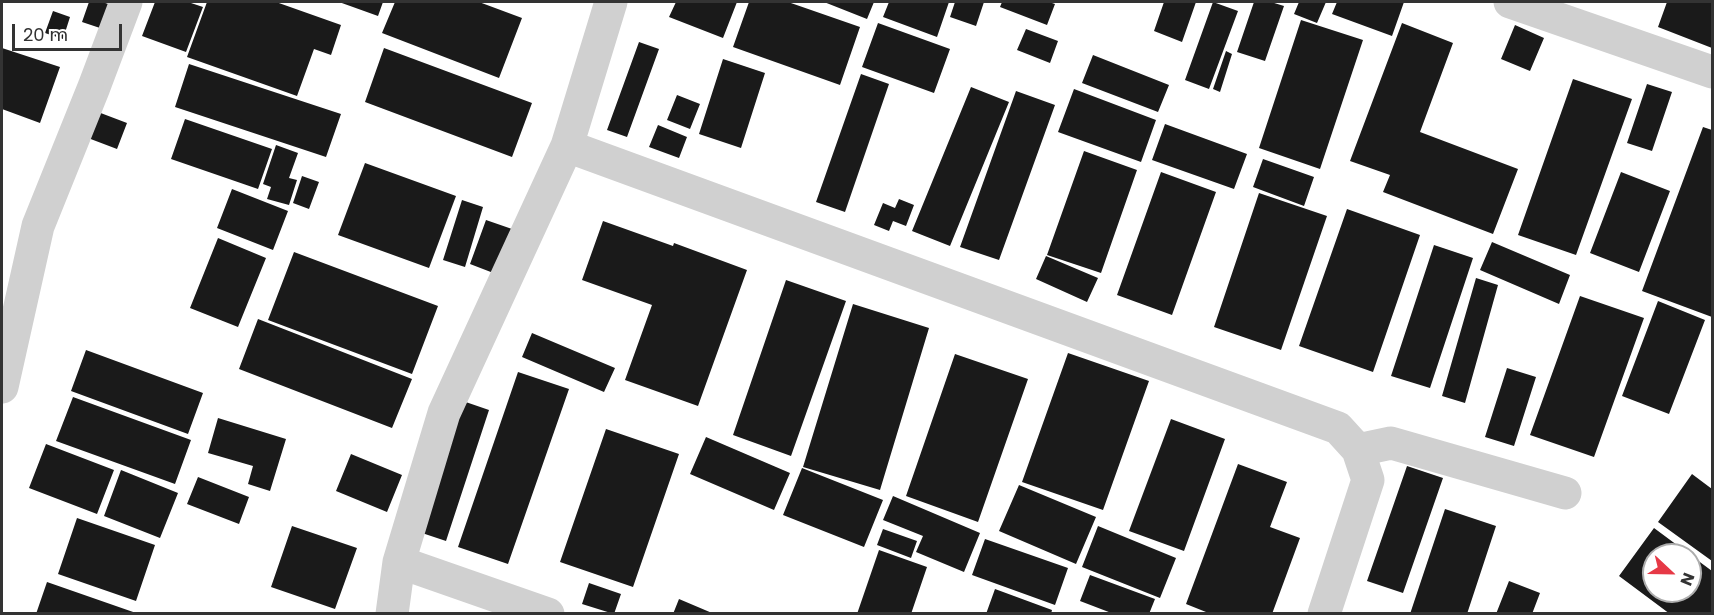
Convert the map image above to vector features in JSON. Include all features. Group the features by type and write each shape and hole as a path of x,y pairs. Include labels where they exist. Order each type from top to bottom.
{"street":[{"path":"2,387 38,226 126,2"},
{"path":"392,614 399,562 444,413 567,146 611,2"},
{"path":"1510,2 1713,72"},
{"path":"567,146 1338,428 1358,450 1368,480 1324,614"},
{"path":"1358,450 1391,443 1565,493"},
{"path":"399,562 548,614"}],"building":[{"path":"89,2 102,2 115,6 106,30 82,22"},
{"path":"155,2 188,2 203,7 186,52 142,36"},
{"path":"207,2 276,2 341,25 331,55 314,49 297,96 187,57"},
{"path":"339,2 383,2 378,16"},
{"path":"395,2 479,2 522,18 499,78 382,33"},
{"path":"676,2 737,2 723,38 669,17"},
{"path":"749,2 788,2 860,27 840,85 733,47"},
{"path":"824,2 874,2 867,19"},
{"path":"889,2 949,2 937,37 883,17"},
{"path":"955,2 984,2 976,26 950,17"},
{"path":"1002,2 1055,4 1047,25 1000,7"},
{"path":"1164,2 1196,2 1182,42 1154,31"},
{"path":"1213,2 1238,11 1209,89 1185,80"},
{"path":"1254,2 1271,2 1284,6 1265,61 1237,52"},
{"path":"1299,2 1326,2 1317,23 1294,14"},
{"path":"1337,2 1404,2 1392,36 1332,14"},
{"path":"1667,2 1712,2 1712,48 1658,27"},
{"path":"53,11 70,17 63,39 45,33"},
{"path":"1301,20 1363,40 1320,169 1259,148"},
{"path":"878,23 950,49 934,93 862,67"},
{"path":"1402,23 1453,43 1420,132 1518,169 1493,234 1383,192 1390,175 1350,161"},
{"path":"1515,25 1544,38 1530,71 1501,59"},
{"path":"1026,29 1058,41 1050,63 1017,50"},
{"path":"639,42 659,49 627,137 607,130"},
{"path":"2,48 60,67 40,123 2,109"},
{"path":"384,48 532,103 512,157 365,102"},
{"path":"1226,51 1232,54 1220,92 1213,89"},
{"path":"1093,55 1169,85 1158,112 1082,83"},
{"path":"723,59 765,73 741,148 699,134"},
{"path":"189,64 341,114 326,157 175,107"},
{"path":"861,74 889,84 845,212 816,202"},
{"path":"1573,79 1632,99 1576,255 1518,235"},
{"path":"1647,84 1672,92 1652,151 1627,143"},
{"path":"971,87 1009,102 950,246 912,231"},
{"path":"1074,89 1156,120 1141,162 1058,132"},
{"path":"1016,91 1055,105 999,260 960,247"},
{"path":"677,95 700,104 690,129 667,120"},
{"path":"98,112 127,123 117,149 88,138"},
{"path":"185,119 272,149 258,189 171,159"},
{"path":"1165,124 1247,154 1234,189 1152,160"},
{"path":"658,125 687,137 679,158 649,147"},
{"path":"1703,127 1712,130 1712,317 1642,291"},
{"path":"276,145 298,153 289,178 297,180 289,205 267,199 271,187 263,184"},
{"path":"1084,151 1137,170 1101,273 1047,255"},
{"path":"1263,159 1314,177 1304,206 1253,187"},
{"path":"365,163 456,196 429,268 338,235"},
{"path":"1161,172 1216,192 1172,315 1117,295"},
{"path":"1621,172 1670,191 1639,272 1590,253"},
{"path":"302,176 319,182 309,209 293,203"},
{"path":"232,189 288,211 273,250 217,228"},
{"path":"1259,193 1327,216 1281,350 1214,327"},
{"path":"899,199 914,205 906,226 893,221 889,231 874,225 883,203 895,208"},
{"path":"462,200 483,207 465,267 443,260"},
{"path":"1347,209 1420,235 1373,372 1299,346"},
{"path":"486,220 512,229 496,274 470,264"},
{"path":"603,221 673,246 674,243 747,270 698,406 625,380 652,305 582,280"},
{"path":"218,238 266,258 238,327 190,308"},
{"path":"1492,242 1570,275 1559,304 1480,270"},
{"path":"1434,245 1473,258 1430,388 1391,376"},
{"path":"294,252 438,306 412,374 268,320"},
{"path":"1046,256 1098,278 1087,302 1036,279"},
{"path":"1476,278 1498,285 1465,403 1442,396"},
{"path":"786,280 846,301 791,456 733,435"},
{"path":"1580,296 1644,318 1594,457 1530,435"},
{"path":"1658,301 1705,320 1669,414 1622,396"},
{"path":"853,304 929,328 880,490 803,467"},
{"path":"258,319 412,379 392,428 239,369"},
{"path":"532,333 615,368 604,392 522,357"},
{"path":"86,350 203,393 188,434 71,391"},
{"path":"1068,353 1149,381 1103,510 1022,482"},
{"path":"955,354 1028,379 978,522 906,496"},
{"path":"1507,368 1536,377 1514,446 1485,437"},
{"path":"518,372 569,389 508,564 458,547"},
{"path":"73,397 191,440 175,484 56,441"},
{"path":"457,399 489,410 446,541 413,530"},
{"path":"218,418 286,439 270,491 248,484 253,466 208,453"},
{"path":"1171,419 1225,439 1184,551 1129,531"},
{"path":"606,429 679,454 633,587 560,562"},
{"path":"706,437 790,473 774,510 690,474"},
{"path":"46,444 114,470 97,514 29,488"},
{"path":"351,454 402,475 387,512 336,491"},
{"path":"1238,464 1287,482 1270,527 1300,538 1272,614 1211,614 1186,604"},
{"path":"1407,466 1443,478 1403,593 1367,581"},
{"path":"802,468 883,500 864,547 783,515"},
{"path":"121,470 178,493 160,538 104,516"},
{"path":"1692,474 1712,489 1712,561 1702,554 1702,543 1687,543 1658,522"},
{"path":"198,477 249,497 239,524 187,504"},
{"path":"1019,485 1096,517 1076,564 999,531"},
{"path":"893,496 980,533 964,572 916,552 923,536 883,520"},
{"path":"1445,509 1496,526 1467,614 1410,614"},
{"path":"77,518 155,545 136,601 58,574"},
{"path":"292,526 357,548 335,609 271,587"},
{"path":"1098,526 1176,558 1160,598 1082,567"},
{"path":"1654,528 1674,543 1643,543"},
{"path":"883,529 917,541 911,558 877,545"},
{"path":"985,539 1068,568 1055,605 972,575"},
{"path":"1642,544 1642,593 1619,576"},
{"path":"879,550 927,567 911,614 857,614"},
{"path":"1702,564 1712,571 1712,614 1670,614 1655,603 1702,603"},
{"path":"1090,575 1155,599 1149,614 1114,614 1080,601"},
{"path":"1509,581 1540,593 1532,614 1496,614"},
{"path":"47,582 136,613 136,614 36,614"},
{"path":"589,583 621,594 614,614 582,604"},
{"path":"995,589 1052,610 1051,614 986,614"},
{"path":"679,599 712,613 712,614 673,614"}]}
